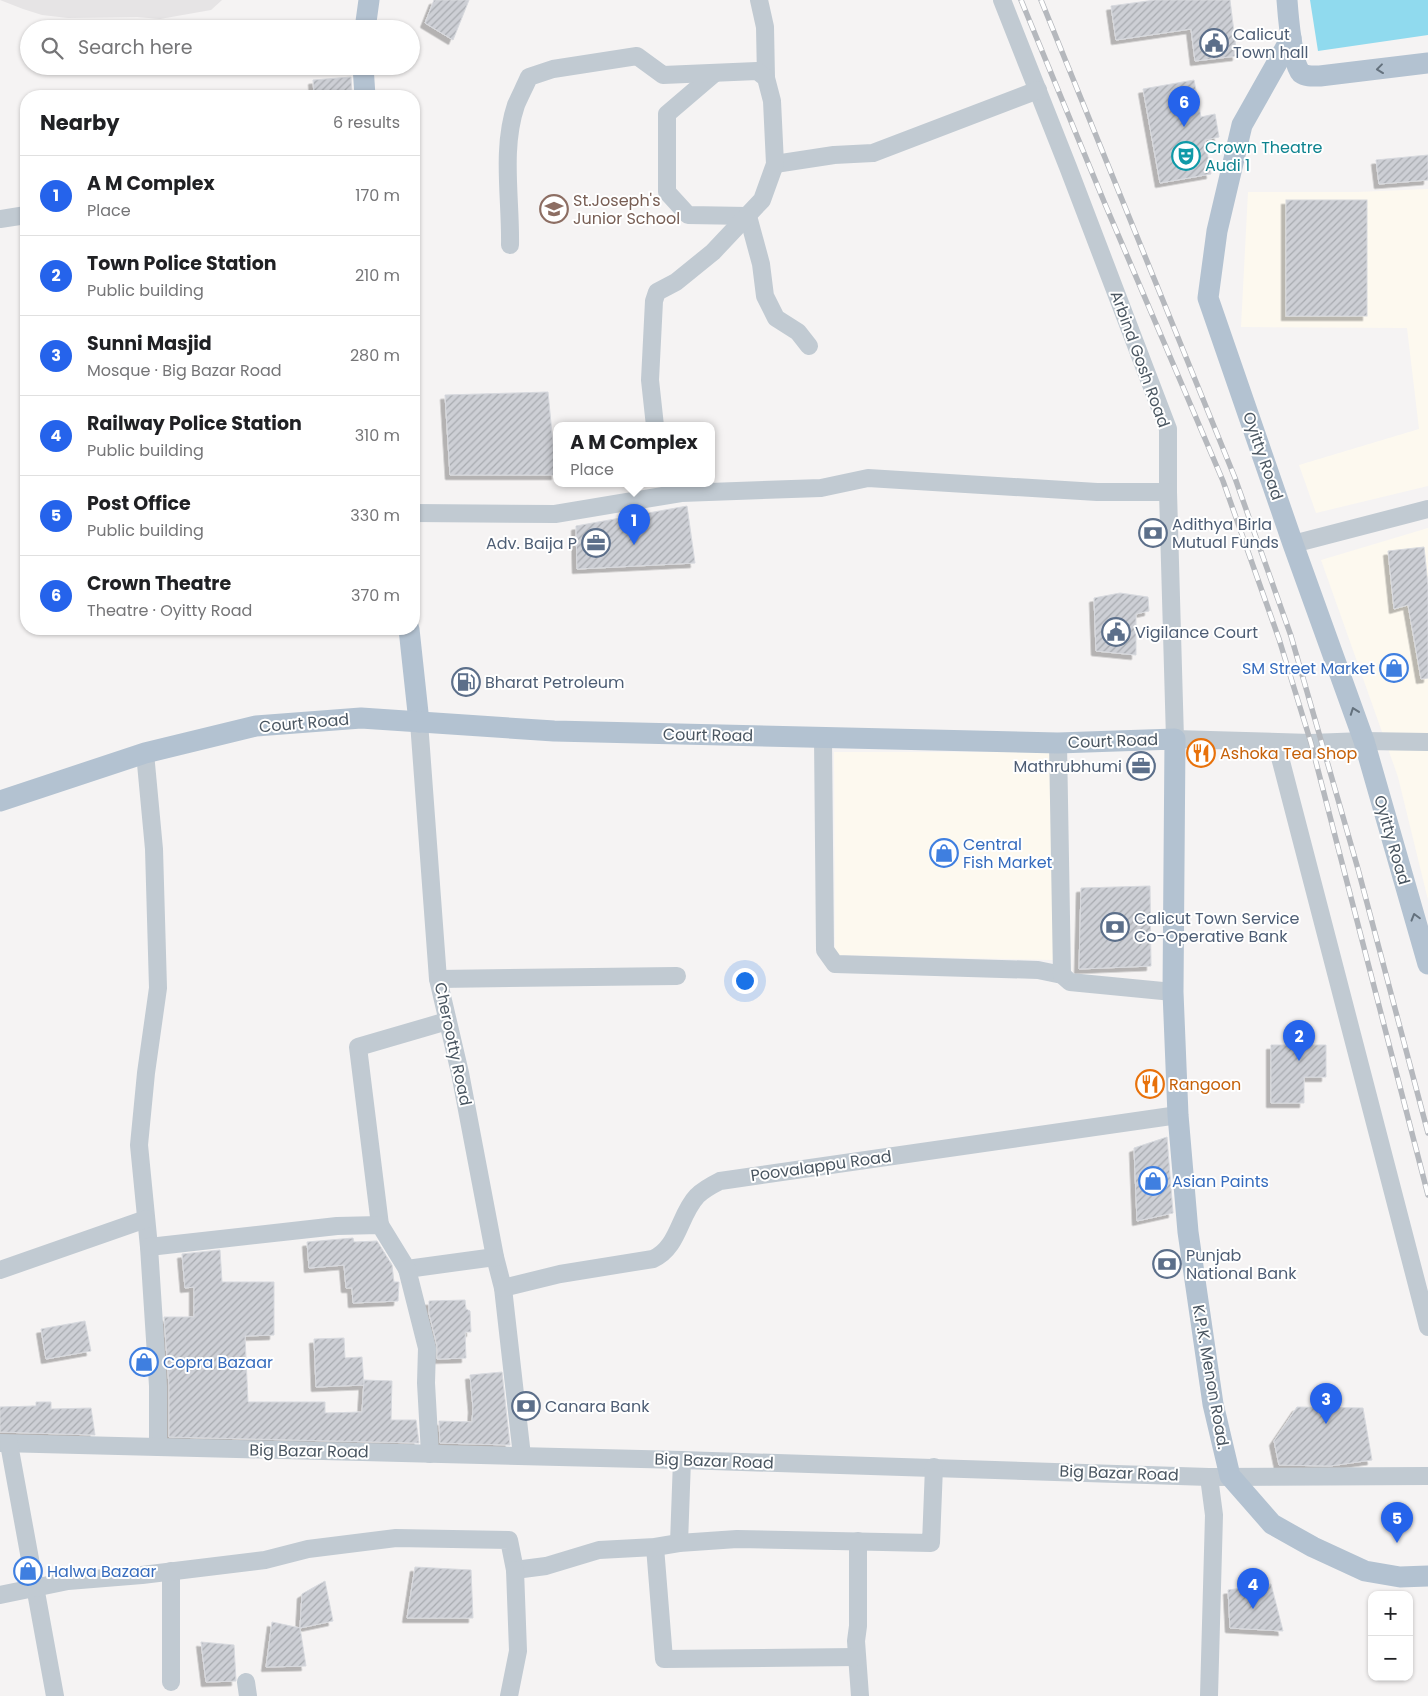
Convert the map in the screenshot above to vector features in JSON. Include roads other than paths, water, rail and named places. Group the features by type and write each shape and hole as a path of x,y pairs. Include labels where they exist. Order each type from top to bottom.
{"main road":[{"path":"366,20 369,0"},
{"path":"1287,0 1291,38 1300,72 1310,76 1428,63"},
{"name":"Oyitty Road","path":"1291,38 1242,125 1217,232 1208,298 1293,544 1364,741 1428,964"},
{"path":"364,75 365,90"},
{"name":"Cherootty Road","path":"410,635 419,722"},
{"name":"Court Road","path":"0,800 145,752 256,726 361,718 554,731 823,738 1058,743 1175,739"},
{"name":"K.P.K. Menon Road.","path":"1175,739 1173,992 1178,1115 1188,1232 1213,1404 1220,1476"},
{"path":"1220,1476 1272,1524 1313,1547 1365,1571 1400,1577 1428,1576"}],"street":[{"path":"655,422 650,380 654,301 657,292 676,282 713,252 748,216 762,200 775,164 772,101 766,78 765,27 759,0"},
{"name":"Arbind Gosh Road","path":"1002,0 1168,429 1175,739"},
{"path":"510,245 511,213 507,174 510,132 516,106 529,77 553,69 636,56 663,75 757,71 766,78"},
{"path":"715,73 667,114 667,192 688,215 748,216"},
{"path":"775,164 834,155 873,153 1038,90"},
{"path":"0,219 20,216"},
{"path":"748,216 761,264 765,296 776,318 798,332 809,346"},
{"path":"420,512 555,514 679,488 821,488 868,478 1097,492 1168,492"},
{"path":"1293,544 1428,509"},
{"name":"Cherootty Road","path":"419,722 438,980 460,1073 495,1256 503,1288 522,1456"},
{"path":"823,738 825,950 835,964 1038,970 1062,975 1070,982 1173,992"},
{"name":"Court Road","path":"1175,739 1311,743 1364,741 1428,742"},
{"path":"1276,742 1428,1327"},
{"path":"1058,743 1062,975"},
{"path":"145,752 154,849 158,988 146,1073 139,1145 149,1247 158,1386 158,1447"},
{"path":"438,980 677,976"},
{"path":"430,1454 426,1383 427,1348 407,1269 380,1225 358,1047 447,1021"},
{"name":"Poovalappu Road","path":"503,1288 560,1274 653,1259 661,1256 677,1234 696,1197 720,1181 1178,1115"},
{"path":"0,1270 146,1219"},
{"path":"149,1247 337,1226 380,1225"},
{"path":"407,1269 495,1256"},
{"path":"5,1444 36,1588 55,1696"},
{"name":"Big Bazar Road","path":"5,1444 682,1460 1220,1476 1428,1476"},
{"path":"679,1543 682,1460"},
{"path":"515,1570 546,1566 599,1550 737,1539 931,1543 934,1467"},
{"path":"1209,1696 1214,1515 1220,1476"},
{"path":"0,1594 68,1581 142,1575 266,1560 308,1549 396,1538 509,1540 515,1570 518,1651 509,1696"},
{"path":"858,1541 856,1657 860,1696"},
{"path":"655,1547 664,1659 856,1657"},
{"path":"171,1571 171,1682"}],"water":[{"path":"1310,0 1428,0 1428,35 1318,51"}],"railway":[{"path":"1021,0 1105,204 1223,481 1279,639 1311,743 1428,1195"},
{"path":"1041,0 1235,478 1291,636 1358,869 1428,1133"}],"place":[{"name":"Calicut Town hall","path":"1214,43"},
{"name":"Crown Theatre","path":"1184,127"},
{"name":"Crown Theatre Audi 1","path":"1186,156"},
{"name":"St.Joseph's Junior School","path":"554,209"},
{"name":"Adithya Birla Mutual Funds","path":"1153,533"},
{"name":"Adv. Baija P","path":"596,543"},
{"name":"A M Complex","path":"634,545"},
{"name":"Vigilance Court","path":"1116,632"},
{"name":"SM Street Market","path":"1394,668"},
{"name":"Bharat Petroleum","path":"466,682"},
{"name":"Ashoka Tea Shop","path":"1201,753"},
{"name":"Mathrubhumi","path":"1141,766"},
{"name":"Central Fish Market","path":"944,853"},
{"name":"Calicut Town Service Co-Operative Bank","path":"1115,927"},
{"name":"Town Police Station","path":"1299,1061"},
{"name":"Rangoon","path":"1150,1084"},
{"name":"Asian Paints","path":"1153,1181"},
{"name":"Punjab National Bank","path":"1167,1264"},
{"name":"Copra Bazaar","path":"144,1362"},
{"name":"Canara Bank","path":"526,1406"},
{"name":"Sunni Masjid","path":"1326,1424"},
{"name":"Post Office","path":"1397,1543"},
{"name":"Halwa Bazaar","path":"28,1571"},
{"name":"Railway Police Station","path":"1253,1609"}]}
